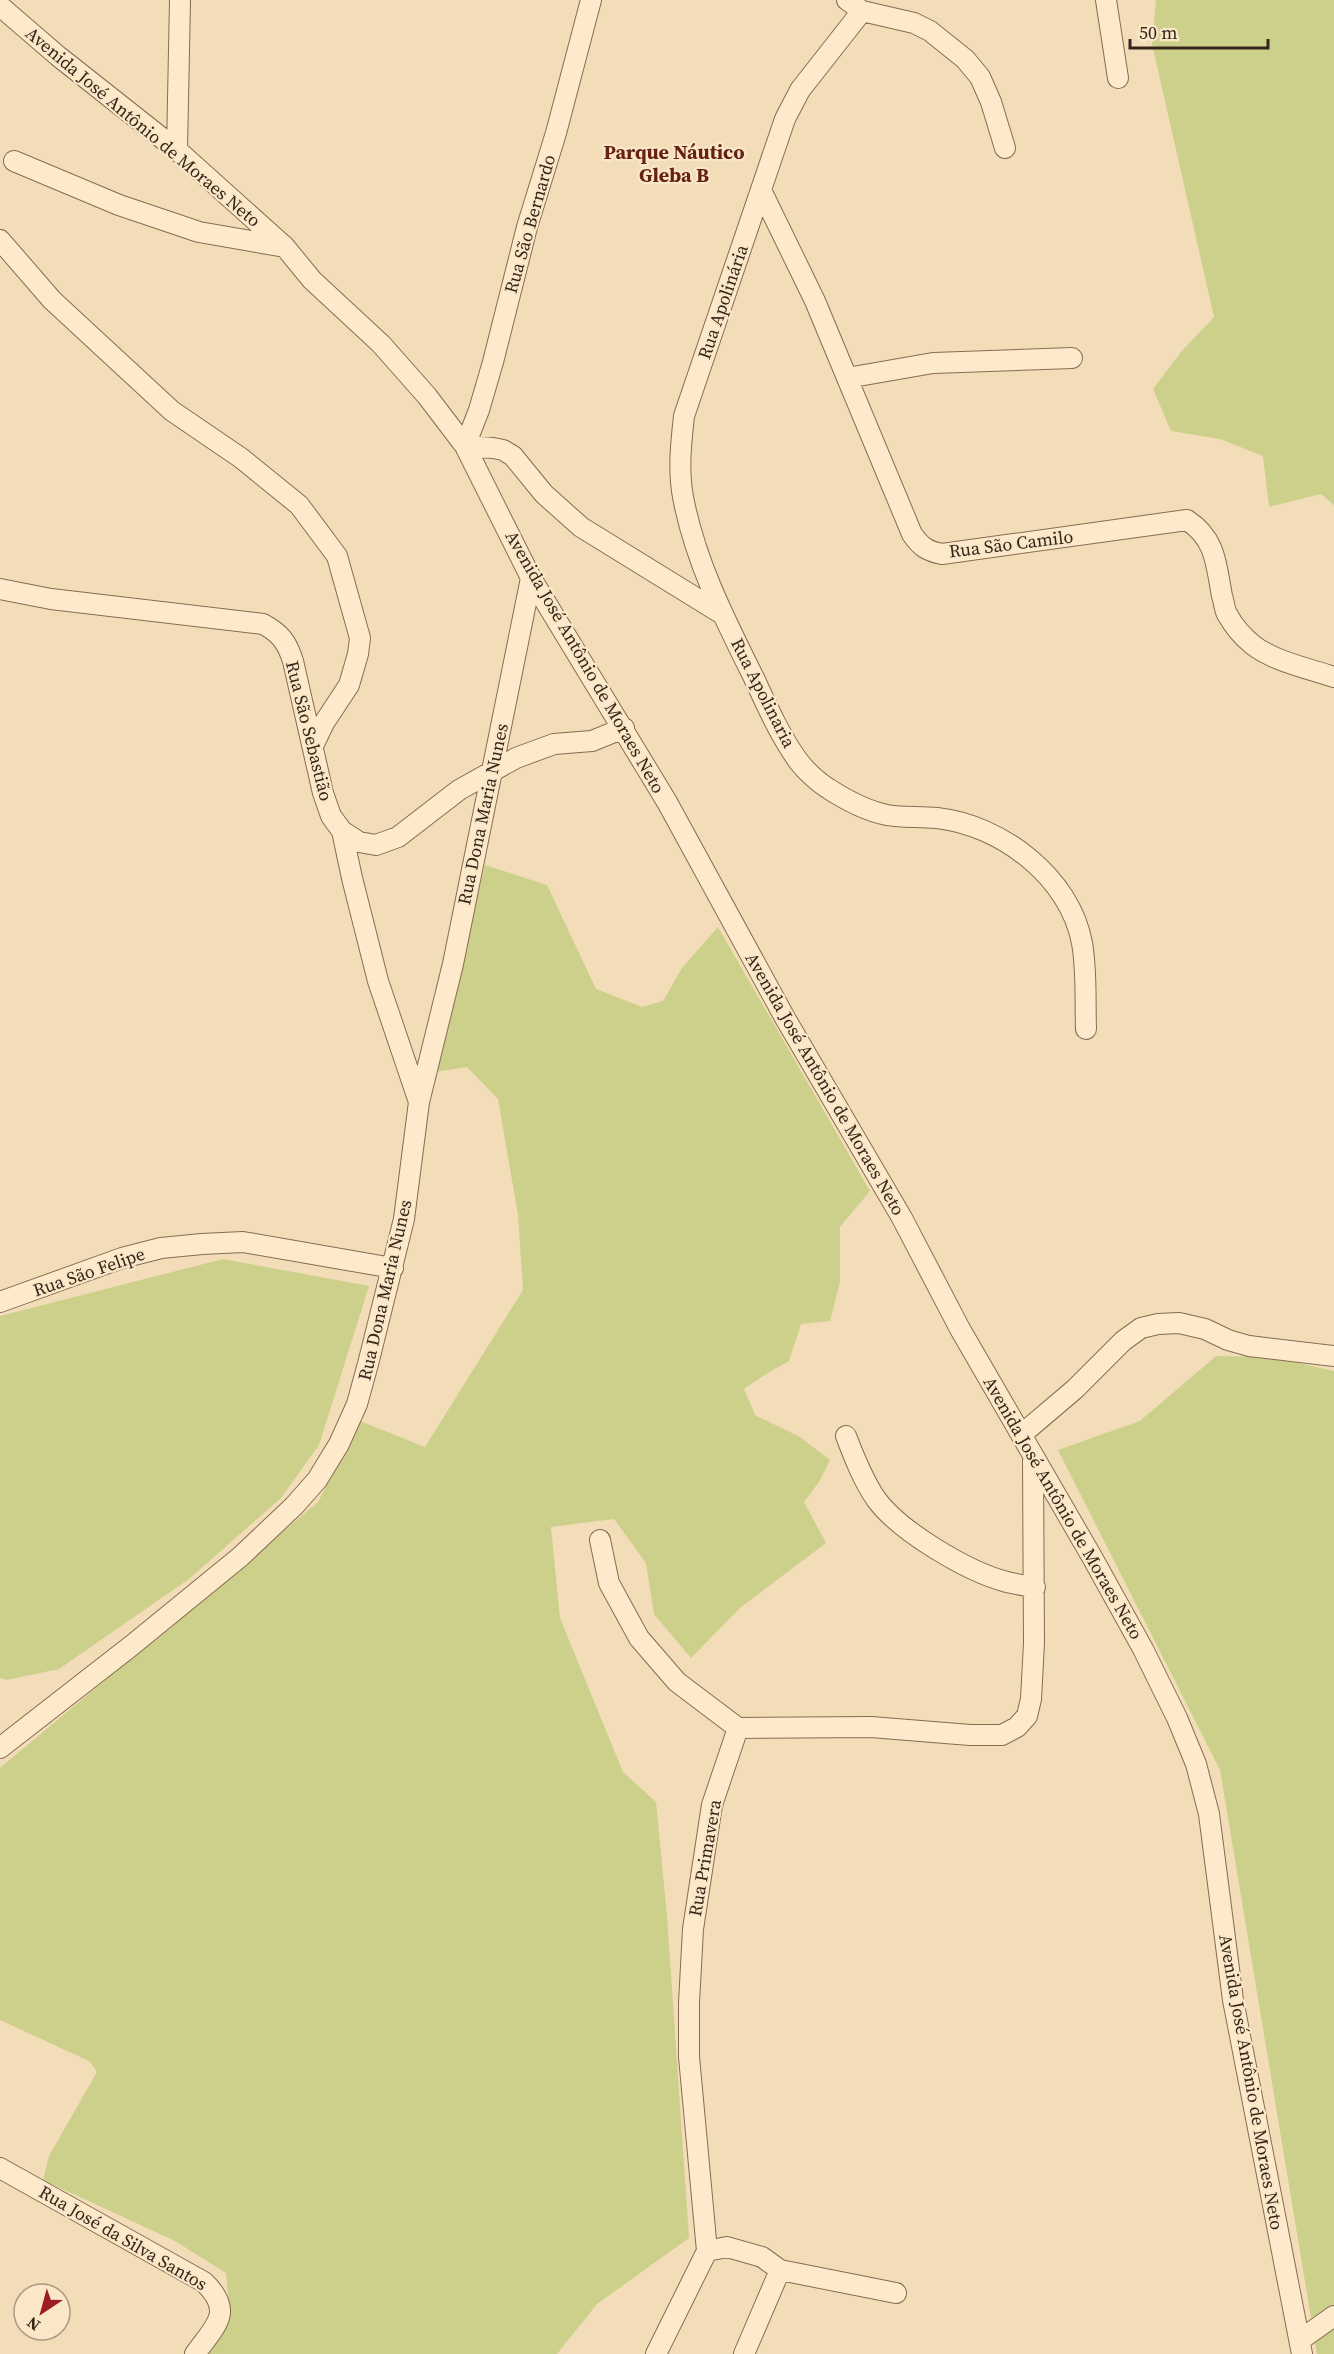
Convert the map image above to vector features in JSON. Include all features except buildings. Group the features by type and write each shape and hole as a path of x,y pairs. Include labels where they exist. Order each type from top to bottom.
{"street":[{"path":"177,150 180,0"},
{"name":"Rua São Bernardo","path":"465,446 479,410 493,362 591,0"},
{"path":"1106,0 1119,78"},
{"path":"854,5 914,23 930,31 965,59 980,77 991,102 1005,148"},
{"name":"Rua Apolinária","path":"722,614 699,553 682,496 680,465 684,416 785,119 800,90 854,5"},
{"name":"Avenida José Antônio de Moraes Neto","path":"0,6 58,56 177,150 285,246 312,280 381,344 427,396 465,446 531,578 667,802 785,1018 902,1218 960,1329 1143,1649 1177,1718 1196,1764 1209,1814 1233,2000 1301,2347"},
{"path":"14,161 119,205 200,232 285,246"},
{"name":"Rua São Camilo","path":"761,190 815,301 912,534 919,544 928,551 942,554 1187,520 1208,537 1226,613 1240,633 1255,647 1282,660 1334,677"},
{"path":"0,240 52,300 172,411 241,458 299,505 337,556 360,638 358,654 349,685 324,723 313,746"},
{"path":"847,378 933,363 1072,358"},
{"path":"465,446 493,448 513,456 544,494 581,527 722,614"},
{"name":"Rua Dona Maria Nunes","path":"0,1748 240,1557 294,1506 317,1480 339,1444 357,1404 404,1219 419,1102 453,964 531,578"},
{"name":"Rua São Sebastião","path":"0,589 51,599 263,624 278,632 287,644 323,794 332,816 342,831 378,981 419,1102"},
{"name":"Rua Apolinaria","path":"722,614 776,724 800,763 828,788 858,804 887,815 938,818 995,835 1045,874 1059,891 1074,918 1082,943 1086,1029"},
{"path":"342,831 359,842 376,845 398,837 459,790 516,758 554,744 592,741 624,728"},
{"name":"Rua São Felipe","path":"0,1302 122,1258 161,1248 202,1244 243,1242 393,1268"},
{"path":"1022,1434 1075,1389 1123,1341 1141,1328 1158,1323 1179,1323 1205,1329 1228,1340 1249,1346 1334,1356"},
{"path":"846,1436 857,1465 876,1499 898,1524 930,1545 970,1566 1006,1582 1035,1587"},
{"path":"600,1540 609,1583 639,1638 677,1682 738,1728 871,1727 970,1735 1002,1735 1017,1727 1026,1716 1031,1700 1035,1587 1033,1457"},
{"name":"Rua Primavera","path":"707,2251 689,2057 691,1961 693,1929 712,1805 738,1728"},
{"name":"Rua José da Silva Santos","path":"0,2168 204,2282 216,2294 220,2305 219,2317 195,2354"},
{"path":"656,2354 707,2251 727,2247 742,2250 762,2257 780,2270 896,2293"},
{"path":"744,2354 780,2270"},
{"path":"1301,2347 1334,2316"}],"green space":[{"path":"1156,0 1334,0 1334,505 1321,494 1269,507 1263,456 1220,439 1171,431 1153,389 1181,352 1214,317 1152,44"},
{"path":"485,865 547,885 596,989 642,1007 663,1001 682,968 718,927 870,1191 840,1227 840,1282 830,1321 801,1324 789,1361 744,1389 755,1415 800,1437 830,1460 819,1482 804,1502 826,1543 740,1608 691,1658 654,1614 646,1563 614,1519 551,1527 560,1618 623,1772 656,1802 667,1916 689,2238 597,2304 557,2354 208,2354 230,2318 226,2273 175,2241 43,2180 49,2156 97,2072 89,2061 0,2020 0,1768 318,1502 360,1421 425,1447 523,1290 518,1215 498,1099 467,1067 435,1072"},
{"path":"223,1259 369,1286 319,1445 281,1498 189,1579 59,1669 6,1680 0,1678 0,1316"},
{"path":"1216,1356 1271,1357 1334,1371 1334,2354 1317,2354 1220,1770 1058,1450 1140,1421"}],"district":[{"name":"Parque Náutico Gleba B","path":"674,164"}]}
